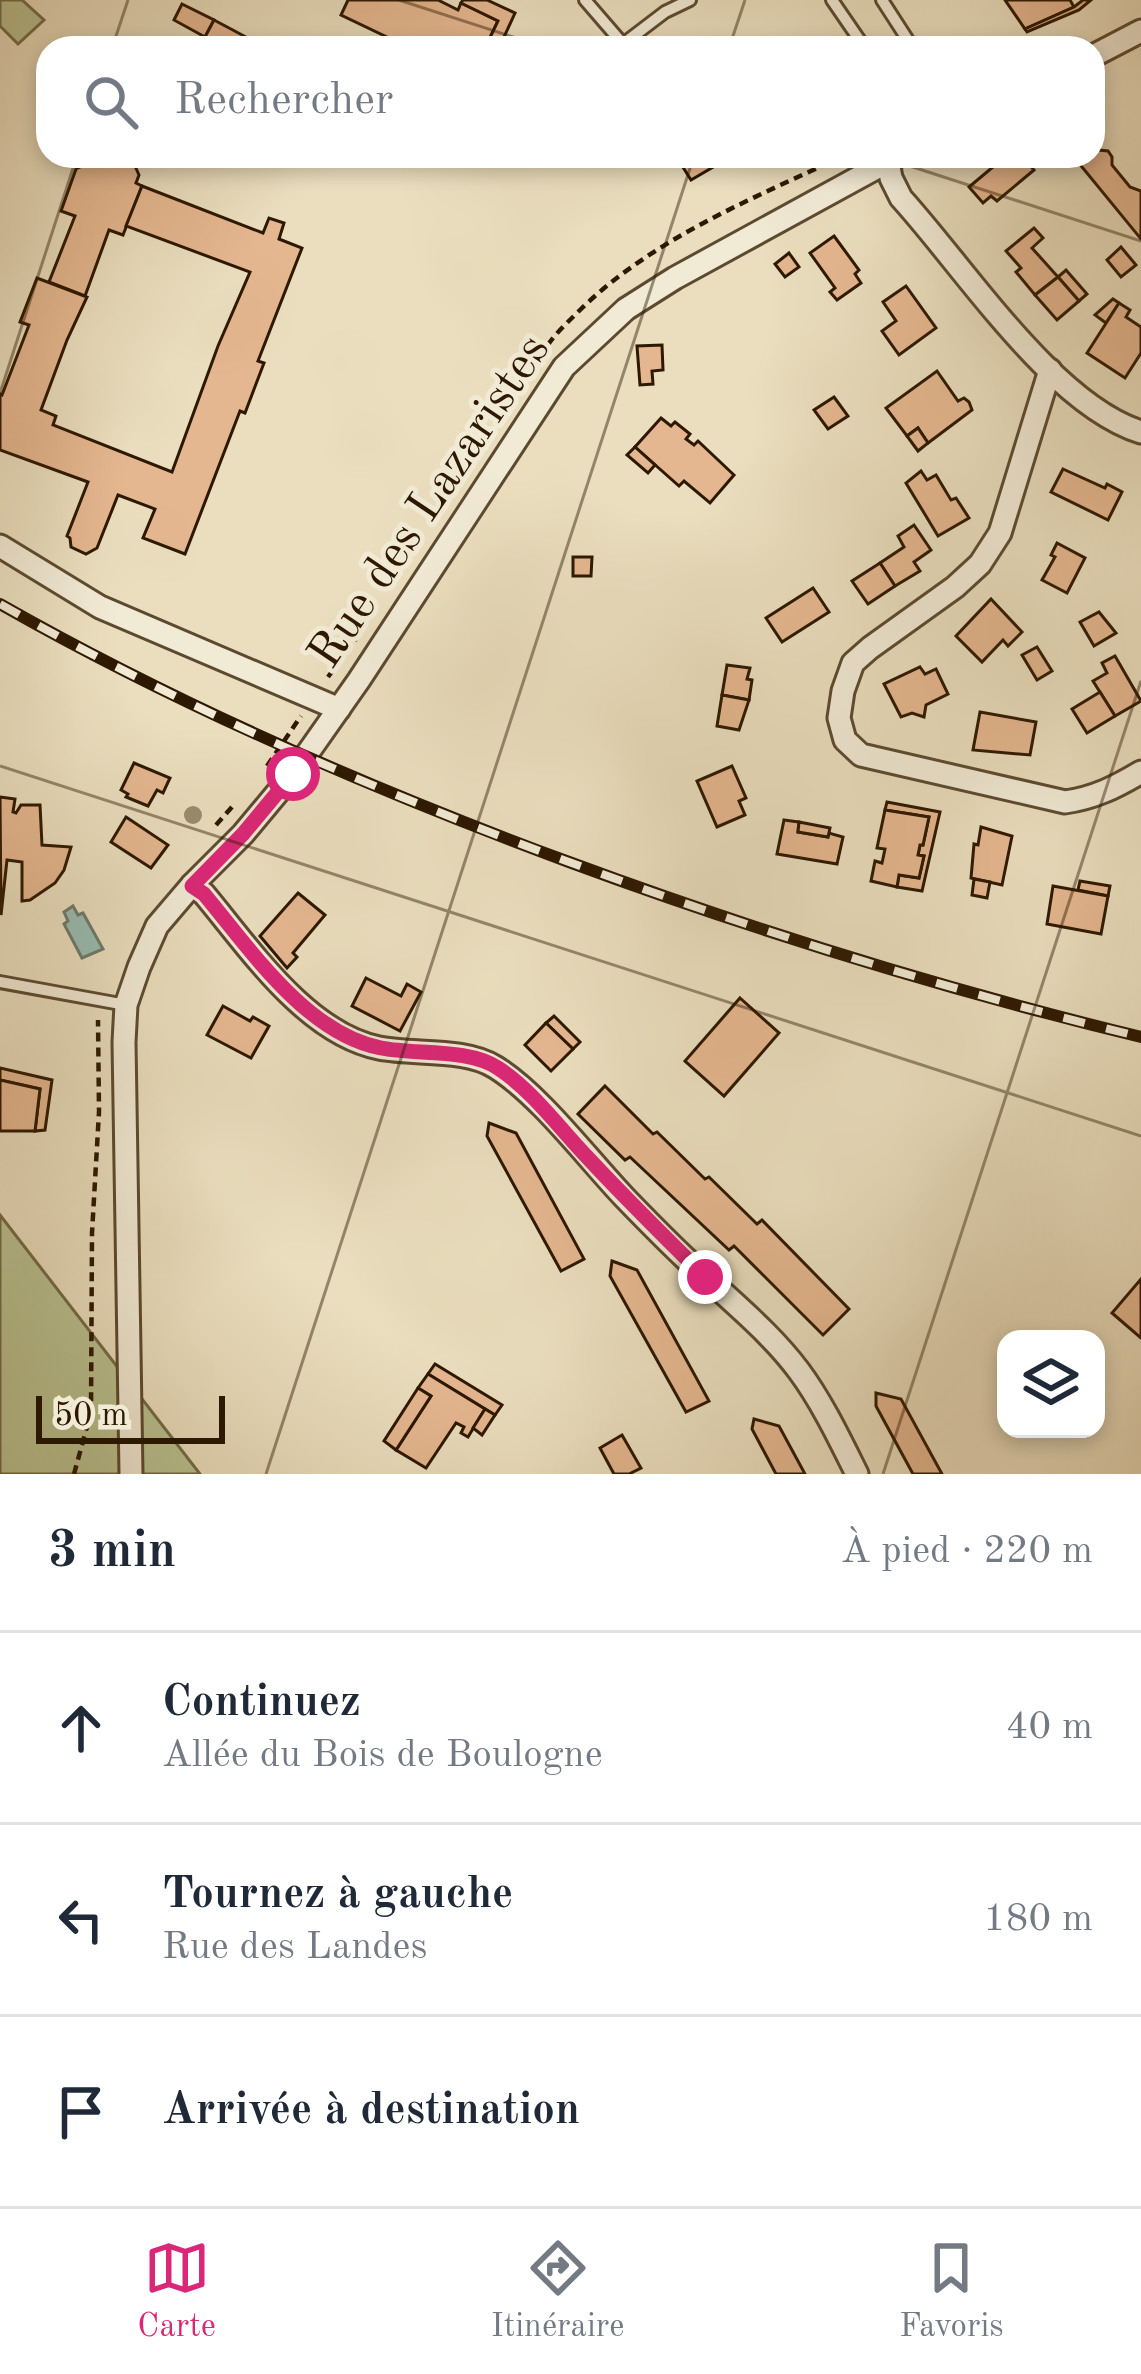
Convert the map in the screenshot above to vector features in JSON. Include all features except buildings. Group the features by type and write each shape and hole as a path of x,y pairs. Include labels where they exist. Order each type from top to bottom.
{"street":[{"path":"1105,50 1141,31"},
{"name":"Rue des Lazaristes","path":"131,1474 126,1006 158,926 293,774 564,367 626,309 877,168"},
{"path":"892,168 891,178 901,199 1050,370 1074,394 1121,426 1141,432"},
{"path":"1050,370 1000,533 980,564 955,587 853,663 839,718 845,740 861,755 1065,802 1112,790 1141,772"},
{"path":"0,546 100,607 339,709"},
{"path":"192,886 284,988 328,1027 360,1043 386,1049 480,1059 532,1097 800,1372 857,1474"}],"lane":[{"path":"585,0 616,36"},
{"path":"634,36 690,0"},
{"path":"832,0 857,36"},
{"path":"882,0 906,36"},
{"path":"0,982 126,1006"}],"green space":[{"path":"0,0 22,0 44,20 18,44 0,26"},
{"path":"0,1215 200,1474 0,1474"}],"water":[{"path":"73,906 78,915 83,913 103,949 82,958 64,924 68,921 64,912"}],"railway":[{"path":"0,604 208,712 496,834 852,958 1141,1037"}],"route":[{"path":"293,774 192,886 284,988 328,1027 360,1043 480,1059 499,1069 532,1097 705,1277"}]}
